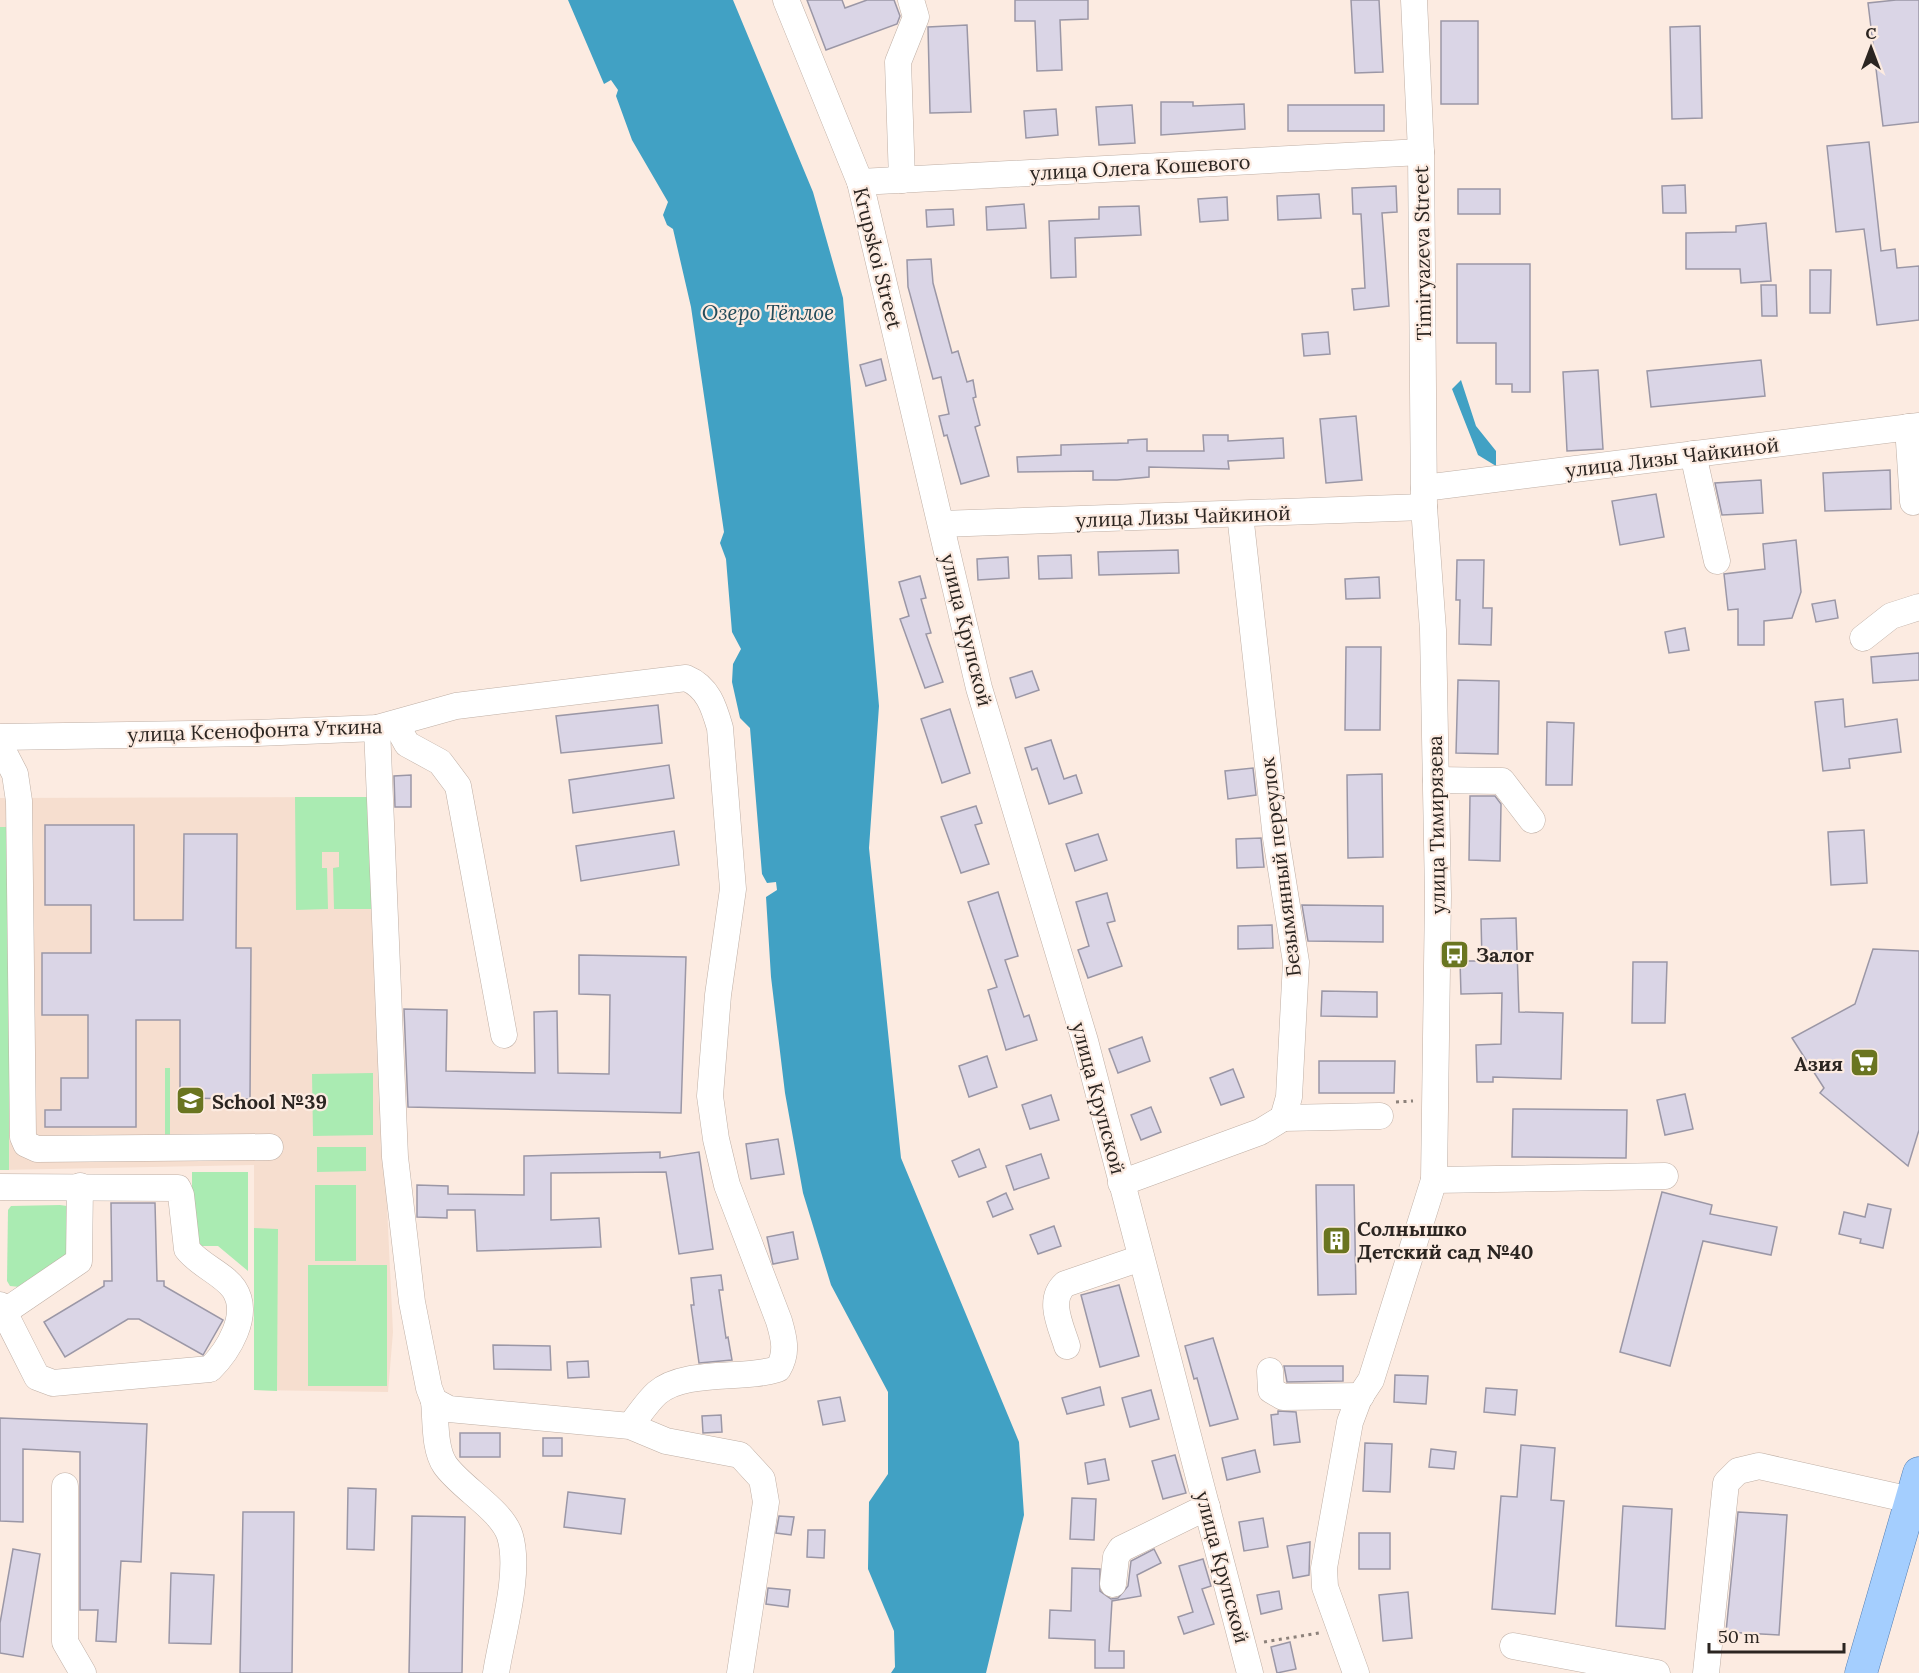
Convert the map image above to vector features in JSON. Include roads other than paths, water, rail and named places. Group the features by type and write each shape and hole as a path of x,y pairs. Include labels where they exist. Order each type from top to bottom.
{"main road":[{"path":"1861,1673 1915,1486"}],"street":[{"name":"Krupskoi Street","path":"786,0 860,182 941,524"},
{"path":"902,180 898,62 916,16 911,0"},
{"name":"Timiryazeva Street","path":"1414,0 1421,152 1424,497"},
{"name":"улица Олега Кошевого","path":"860,182 1421,152"},
{"path":"1913,427 1913,502"},
{"name":"улица Лизы Чайкиной","path":"941,524 1240,514 1424,497 1693,454 1913,427"},
{"path":"1693,454 1717,561"},
{"name":"улица Тимирязева","path":"1356,1673 1324,1587 1324,1568 1350,1422 1371,1380 1434,1180 1438,895 1433,630 1424,497"},
{"name":"Безымянный переулок","path":"1240,514 1276,838 1296,962 1288,1097 1283,1118"},
{"name":"улица Крупской","path":"941,524 979,688 1084,1041 1250,1673"},
{"path":"1863,638 1891,616 1919,607"},
{"name":"улица Ксенофонта Уткина","path":"0,737 257,733 386,726 420,714 456,706 686,678 703,688 714,705 720,728 733,889 711,1065 710,1096 716,1139 727,1185 779,1321 784,1342 784,1360 778,1369 763,1374 700,1379 667,1386 656,1394 630,1426"},
{"path":"386,726 407,744 440,762 458,786 504,1035"},
{"path":"386,726 395,1157 412,1302 429,1388 434,1401 443,1463 464,1487 495,1515 510,1534 514,1558 496,1673"},
{"path":"0,745 15,774 19,801 23,1137 26,1144 37,1149 270,1147"},
{"path":"1436,780 1502,781 1532,820"},
{"path":"1121,1183 1260,1132 1283,1118 1380,1116"},
{"path":"1434,1180 1665,1176"},
{"path":"0,1187 80,1186 178,1188 182,1195 187,1250 234,1288 237,1298 239,1324 210,1370 44,1381 37,1377 2,1308 80,1261 80,1186"},
{"path":"1066,1346 1054,1301 1060,1289 1065,1284 1141,1258"},
{"path":"1270,1371 1271,1390 1283,1397 1361,1396"},
{"path":"434,1401 449,1409 630,1426 666,1441 740,1455 762,1479 766,1502 740,1673"},
{"path":"1706,1673 1726,1483 1738,1471 1759,1466 1915,1486"},
{"path":"65,1486 65,1642 83,1673"},
{"path":"1113,1584 1116,1557 1121,1549 1207,1507"},
{"path":"1513,1646 1657,1673"}],"water":[{"name":"Озеро Тёплое","path":"568,0 733,0 813,192 843,298 879,706 869,848 901,1158 1019,1442 1024,1515 986,1673 891,1673 895,1667 894,1631 868,1569 869,1502 888,1474 888,1392 831,1285 803,1193 785,1093 771,977 766,897 777,890 776,882 767,883 762,874 750,728 740,718 732,682 733,664 741,649 732,632 726,559 720,543 724,532 691,307 673,229 667,225 663,215 668,202 632,140 616,96 618,90 611,80 604,84"},
{"path":"1461,380 1476,426 1496,451 1496,466 1478,455 1452,389"}],"place":[{"name":"Залог","path":"1455,954"},
{"name":"Азия","path":"1864,1063"},
{"name":"School №39","path":"191,1101"},
{"name":"Солнышко Детский сад №40","path":"1336,1240"}]}
